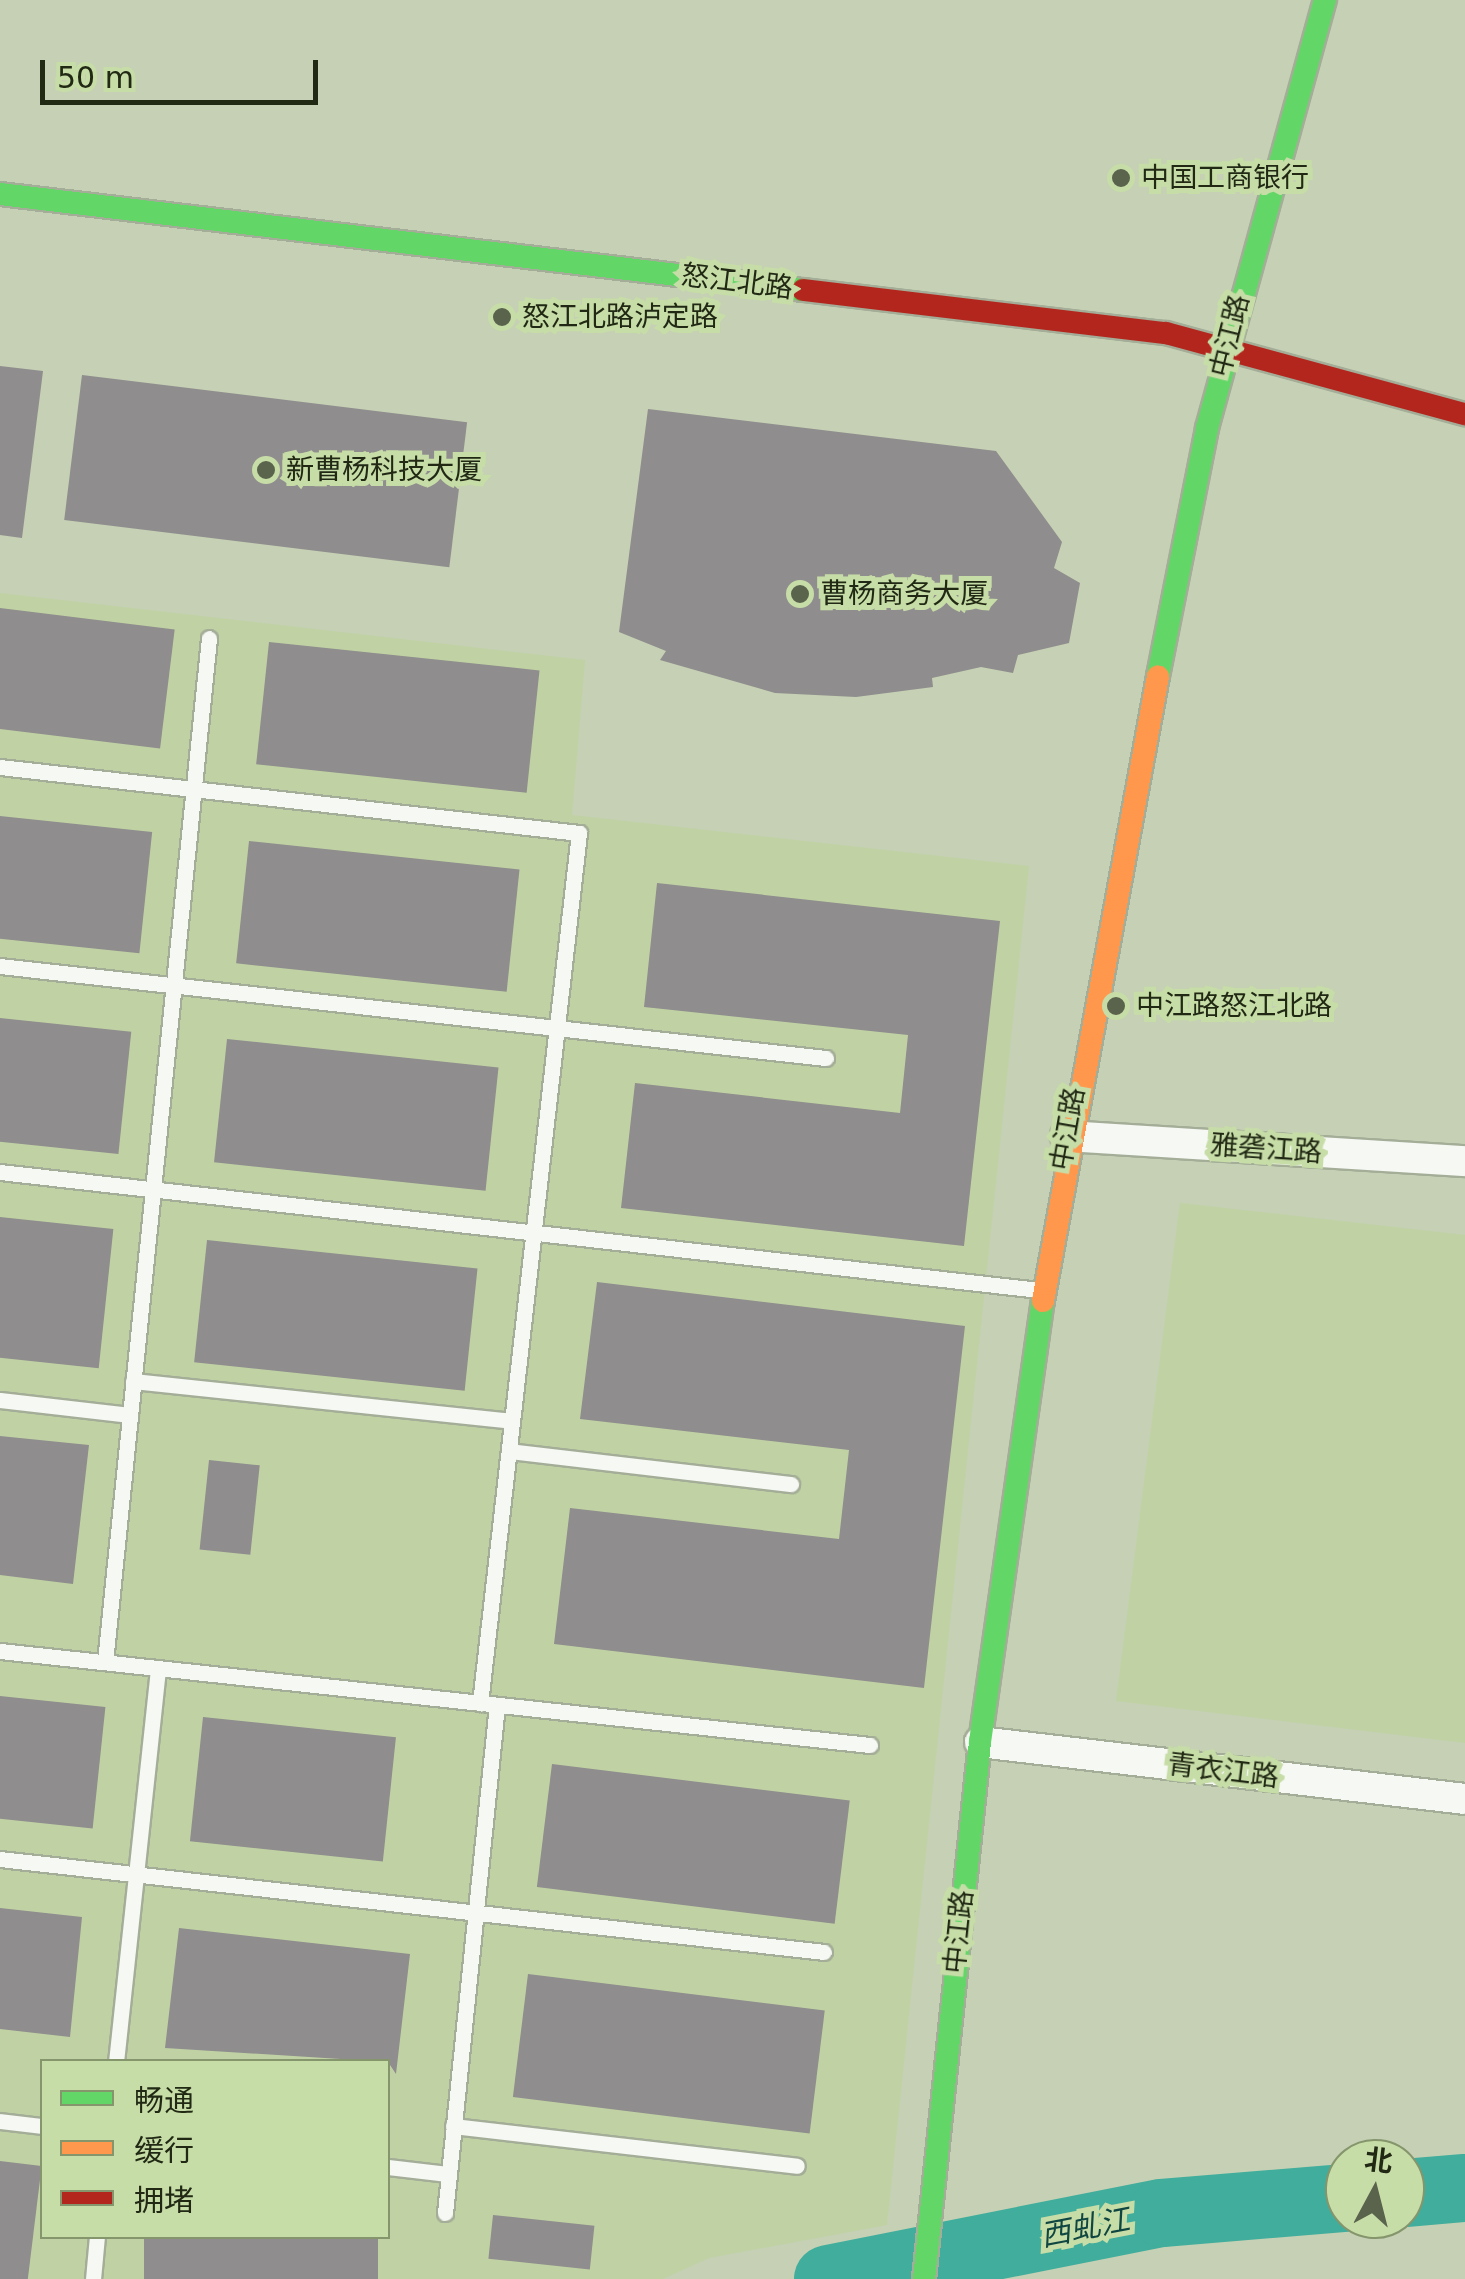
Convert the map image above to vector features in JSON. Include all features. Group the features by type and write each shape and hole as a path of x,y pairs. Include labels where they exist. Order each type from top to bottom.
{"street":[{"name":"中江路","path":"924,2279 980,1742 1066,1136 1228,344 1324,0"},
{"name":"怒江北路","path":"0,194 1228,344 1465,414"},
{"name":"雅砻江路","path":"1066,1136 1465,1161"},
{"name":"青衣江路","path":"980,1742 1465,1799"}],"lane":[{"path":"105,1662 209,638"},
{"path":"0,767 579,833 508,1451 474,1913 445,2213"},
{"path":"0,966 826,1058"},
{"path":"0,1172 1042,1290"},
{"path":"134,1380 512,1421"},
{"path":"0,1400 130,1415"},
{"path":"508,1451 791,1484"},
{"path":"0,1651 870,1745"},
{"path":"116,2059 158,1668"},
{"path":"0,1859 824,1952"},
{"path":"0,2121 40,2126"},
{"path":"453,2126 797,2166"},
{"path":"390,2167 448,2174"},
{"path":"92,2279 97,2239"}],"shaded area":[{"path":"0,593 585,660 572,815 1029,866 887,2225 709,2258 663,2279 0,2279"},
{"path":"1180,1203 1465,1235 1465,1743 1116,1701"}],"building":[{"path":"0,366 43,371 22,538 0,535"},
{"name":"新曹杨科技大厦","path":"82,375 467,422 449,567 64,520"},
{"path":"648,409 996,451 1062,542 1054,568 1080,583 1069,643 1018,655 1013,673 981,667 932,678 933,687 856,697 775,693 660,660 666,651 619,632"},
{"path":"0,608 175,629 160,749 0,729"},
{"path":"269,642 540,670 527,793 256,764"},
{"path":"0,816 152,832 139,953 0,939"},
{"path":"249,841 520,869 507,992 236,963"},
{"path":"657,883 1000,921 964,1246 621,1208 635,1083 900,1113 908,1035 644,1007"},
{"path":"0,1018 131,1032 118,1154 0,1142"},
{"path":"227,1039 499,1068 486,1191 214,1162"},
{"path":"0,1217 113,1229 99,1368 0,1358"},
{"path":"207,1240 478,1268 465,1391 194,1362"},
{"path":"597,1282 965,1326 924,1688 554,1644 570,1508 839,1539 849,1450 580,1419"},
{"path":"0,1436 89,1445 73,1584 0,1575"},
{"path":"209,1460 260,1465 250,1555 200,1550"},
{"path":"0,1696 105,1707 93,1828 0,1819"},
{"path":"203,1717 396,1737 383,1862 190,1841"},
{"path":"552,1764 850,1801 835,1924 537,1887"},
{"path":"0,1908 82,1917 70,2037 0,2029"},
{"path":"179,1928 410,1954 396,2074 390,2059 165,2048"},
{"path":"528,1974 825,2010 810,2134 513,2097"},
{"path":"0,2161 40,2166 28,2279 0,2279"},
{"path":"493,2215 594,2226 590,2269 488,2259"},
{"path":"144,2239 378,2239 378,2279 144,2279"}],"waterway":[{"name":"西虬江","path":"1425,2191 1465,2188"},
{"name":"西虬江","path":"828,2279 1162,2213 1325,2200"}],"traffic: fast":[{"path":"1158,676 1207,428 1325,0"},
{"path":"0,194 803,290"},
{"path":"924,2279 980,1742 1043,1301"}],"traffic: slow":[{"path":"1043,1301 1158,676"}],"traffic: jam":[{"path":"803,290 1166,333 1465,414"}],"place":[{"name":"中国工商银行","path":"1121,178"},
{"name":"怒江北路泸定路","path":"502,317"},
{"name":"新曹杨科技大厦","path":"266,470"},
{"name":"曹杨商务大厦","path":"800,594"},
{"name":"中江路怒江北路","path":"1116,1006"}]}
